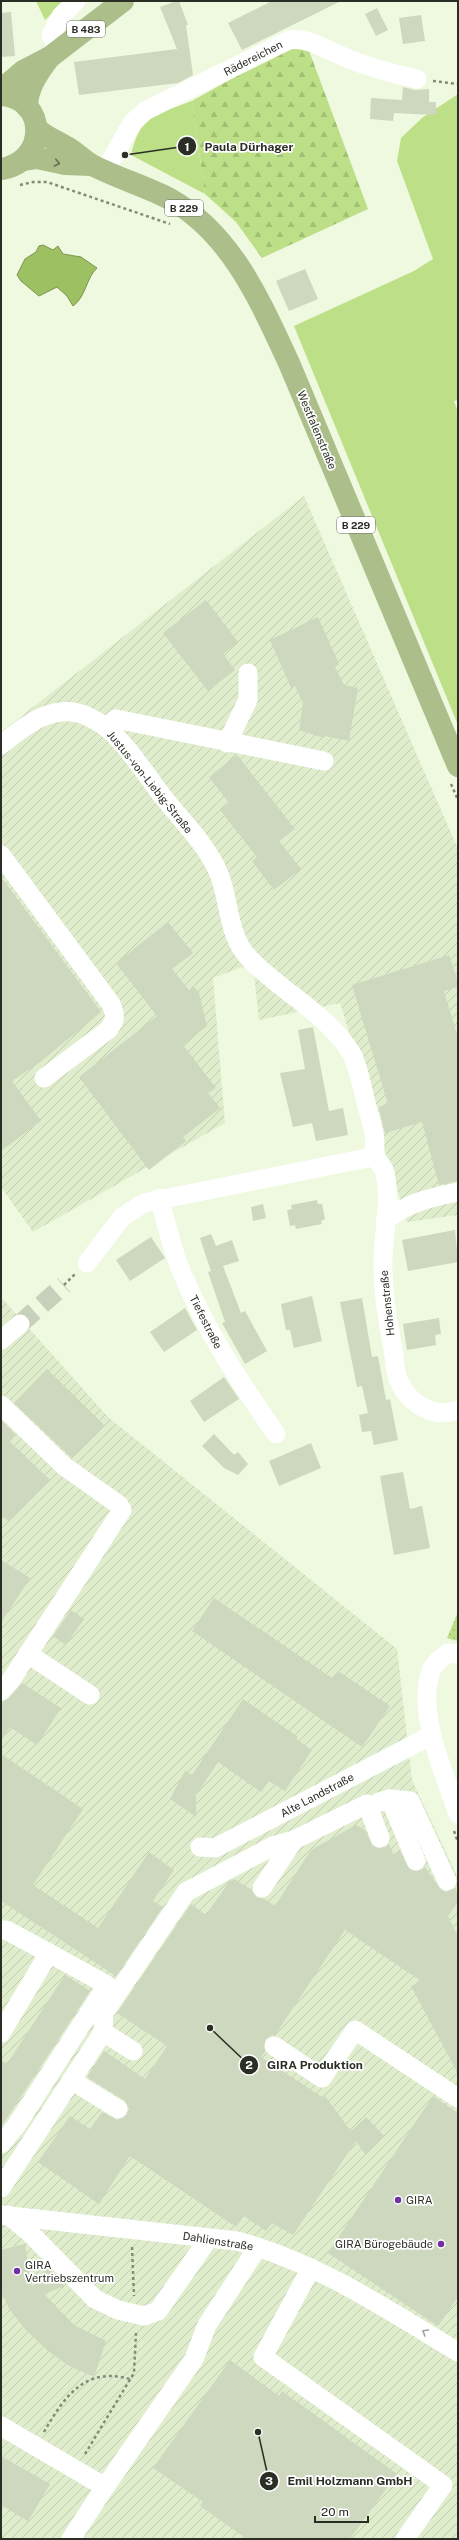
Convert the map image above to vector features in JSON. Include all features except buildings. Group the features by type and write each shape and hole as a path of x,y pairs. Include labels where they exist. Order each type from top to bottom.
{"main road":[{"name":"B 483","path":"1,90 23,71 54,54 123,1"},
{"name":"B 483","path":"27,107 27,96 31,86 54,54"},
{"path":"1,95 12,96 27,107 37,129 34,146 24,160 13,166 1,169"},
{"name":"Westfalenstraße","path":"37,129 46,137 70,149 98,168 169,199 194,214 216,235 243,273 266,313 288,363 453,772"},
{"name":"Westfalenstraße","path":"24,160 37,158 65,164 98,168"}],"street":[{"path":"54,54 51,35 61,16 76,1"},
{"name":"Rädereichen","path":"98,168 132,123 145,111 289,40 298,39 309,41 349,59 417,80"},
{"path":"227,743 248,700 248,673"},
{"name":"Justus-von-Liebig-Straße","path":"1,745 34,720 54,712 81,714 106,727 198,842 218,872 228,898 229,921 250,960 286,991 322,1018 351,1052 370,1119 376,1149 372,1157"},
{"path":"106,727 116,719 227,743 324,761"},
{"path":"1,855 111,1004 116,1015 114,1022 108,1030 44,1078"},
{"path":"87,1263 122,1217 144,1203 159,1198 372,1157"},
{"name":"Hohenstraße","path":"372,1157 381,1164 384,1172 384,1287 398,1380 408,1396 422,1407 436,1413 450,1413 458,1410"},
{"path":"385,1220 398,1210 426,1198 458,1192"},
{"name":"Tiefestraße","path":"159,1198 180,1267 203,1319 231,1370 276,1434"},
{"path":"1,1340 20,1324"},
{"path":"1,1405 64,1466 119,1505 122,1510 28,1654 1,1692"},
{"path":"458,1654 448,1653 436,1663 431,1672 427,1695 432,1735 458,1814"},
{"path":"28,1654 90,1695"},
{"name":"Alte Landstraße","path":"200,1847 215,1848 432,1735"},
{"path":"1,2188 103,2032 104,2013 186,1892 274,1846 294,1840 379,1802 410,1801 452,1883"},
{"path":"379,1802 380,1838"},
{"path":"379,1802 408,1856"},
{"path":"262,1888 294,1840"},
{"path":"1,1930 6,1930 107,1985 3,2138"},
{"path":"1,2033 49,1953"},
{"path":"274,2046 322,2078 355,2030 458,2098"},
{"path":"103,2032 133,2051"},
{"path":"71,2080 118,2109"},
{"path":"4,2215 31,2234 95,2299 118,2310 135,2315 144,2316 158,2311 209,2238"},
{"name":"Dahlienstraße","path":"4,2215 209,2238 258,2247 313,2269 395,2314 458,2352"},
{"path":"72,2539 105,2487 194,2359 207,2325 258,2247"},
{"path":"313,2269 264,2357 443,2485 405,2539"},
{"path":"1,2426 105,2487"}],"path":[{"path":"417,80 458,84"},
{"path":"18,185 33,182 47,182 175,226"},
{"path":"453,772 458,800"},
{"path":"76,2470 134,2373 137,2346 131,2229"},
{"path":"35,2446 72,2390 101,2377 117,2375 130,2379"}],"shaded area":[{"path":"43,245 53,250 58,246 63,254 81,257 97,268 90,277 81,298 73,306 67,296 57,287 39,296 21,281 17,275 25,259 36,252 39,246"},
{"path":"304,496 458,849 458,1215 407,1222 340,1003 259,1020 253,963 213,978 225,1123 33,1232 1,1187 1,732"},
{"path":"1,1297 108,1417 397,1649 412,1780 458,1878 458,2539 1,2539"}],"green space":[{"path":"36,1 65,1 45,20"},
{"path":"286,48 308,48 368,209 262,258 236,222 205,194 192,101"},
{"path":"458,94 458,400 454,401 458,412 458,725 294,326 414,271 433,259 397,161 401,138 422,118"},
{"path":"192,101 205,194 131,155 139,132 145,124 160,113"},
{"path":"458,1612 458,1641 447,1638"}],"tunnel":[{"path":"20,1324 64,1285"}],"place":[{"name":"Paula Dürhager","path":"125,155"},
{"name":"GIRA Produktion","path":"210,2028"},
{"name":"GIRA","path":"398,2200"},
{"name":"GIRA Bürogebäude","path":"441,2244"},
{"name":"GIRA Vertriebszentrum","path":"17,2271"},
{"name":"Emil Holzmann GmbH","path":"258,2432"}]}
